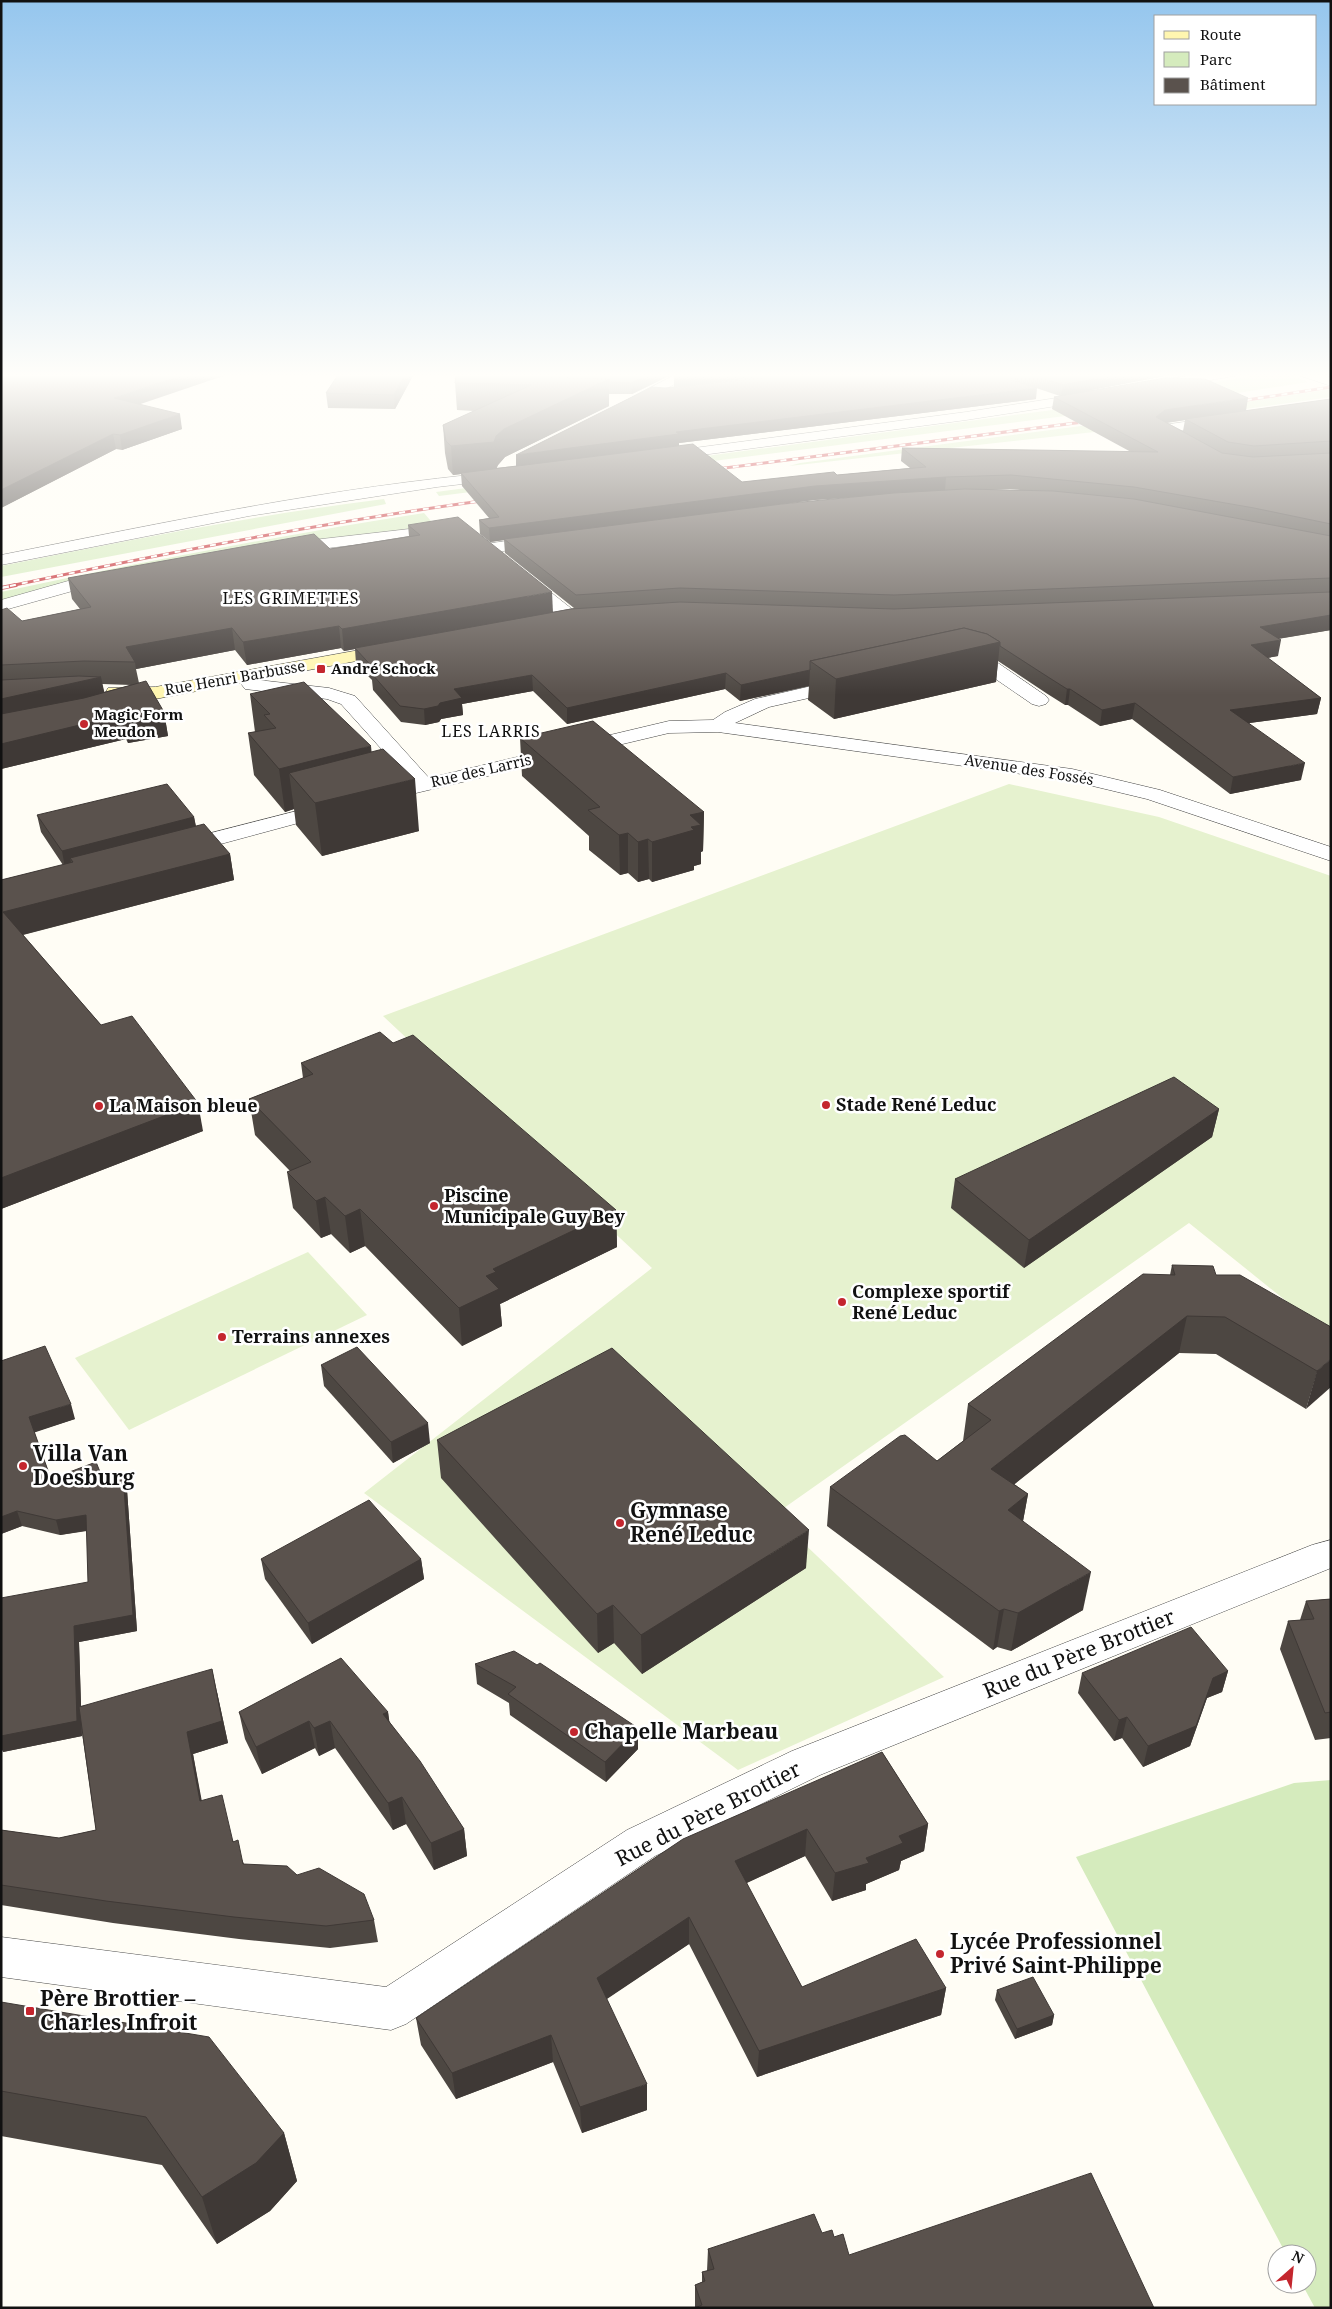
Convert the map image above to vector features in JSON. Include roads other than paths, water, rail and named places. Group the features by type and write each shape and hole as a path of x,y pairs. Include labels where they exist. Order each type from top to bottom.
{"street":[{"path":"1,560 249,511 451,480"},
{"path":"267,550 473,538 552,540"},
{"path":"473,538 570,617"},
{"path":"1,606 61,589 122,576"},
{"path":"551,620 590,616"},
{"name":"Rue Henri Barbusse","path":"102,700 130,703 155,693 406,647"},
{"path":"942,663 960,659 991,667 1038,700"},
{"path":"245,676 252,685 329,694 348,700 424,784"},
{"path":"718,726 729,716 754,705 867,680"},
{"name":"Rue des Larris","path":"164,852 424,784 669,727 718,726"},
{"name":"Avenue des Fossés","path":"718,726 1072,775 1152,794 1331,854"},
{"name":"Rue du Père Brottier","path":"1,1957 391,2009 650,1839 806,1764 1324,1555 1331,1554"}],"railway":[{"path":"10,586 248,539 488,500"},
{"path":"1,588 16,585"}],"place":[{"name":"André Schock","path":"321,669"},
{"name":"Magic Form Meudon","path":"84,724"},
{"name":"Stade René Leduc","path":"826,1105"},
{"name":"La Maison bleue","path":"99,1106"},
{"name":"Piscine Municipale Guy Bey","path":"434,1206"},
{"name":"Complexe sportif René Leduc","path":"842,1302"},
{"name":"Terrains annexes","path":"222,1337"},
{"name":"Villa Van Doesburg","path":"23,1466"},
{"name":"Gymnase René Leduc","path":"620,1523"},
{"name":"Chapelle Marbeau","path":"574,1732"},
{"name":"Lycée Professionnel Privé Saint-Philippe","path":"940,1954"},
{"name":"Père Brottier – Charles Infroit","path":"30,2011"}],"district":[{"name":"LES GRIMETTES","path":"291,598"},
{"name":"LES LARRIS","path":"491,731"}]}
